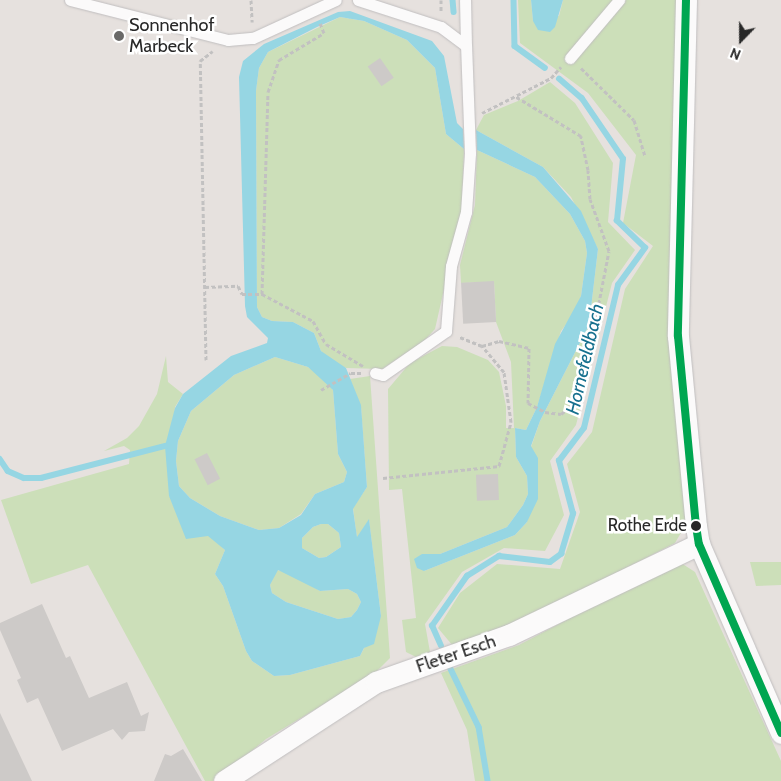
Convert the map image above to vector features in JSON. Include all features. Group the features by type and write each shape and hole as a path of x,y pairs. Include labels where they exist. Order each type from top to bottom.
{"street":[{"path":"686,0 678,336 699,544 781,733"},
{"name":"Fleter Esch","path":"224,781 376,682 509,635 699,544"}],"lane":[{"path":"70,0 228,40 253,38 336,0"},
{"path":"358,0 441,27 466,46"},
{"path":"375,373 383,375 446,331 451,266 466,212 470,153 465,0"},
{"path":"570,58 619,0"}],"path":[{"path":"251,0 253,38"},
{"path":"262,294 268,92 279,60 324,33 322,28"},
{"path":"206,360 200,61 228,40"},
{"path":"469,123 515,96 551,78 570,58 634,120 645,156"},
{"path":"482,346 498,341 529,348 528,403 545,412 561,414 570,407 595,323 609,251 590,199 588,170 581,136 515,96"},
{"path":"205,287 238,286 242,294 262,294 313,321 326,344 375,373"},
{"path":"383,478 499,466 510,435 504,372 482,346 446,331"},
{"path":"322,390 351,373"}],"green space":[{"path":"518,0 531,0 533,21 559,16 563,0 678,0 689,519 675,543 510,628 453,646 438,628 460,593 497,564 560,569 580,512 567,464 592,432 625,289 653,246 623,223 636,155 588,93 520,43"},
{"path":"340,17 364,21 407,40 435,68 446,134 464,149 462,210 435,329 423,342 382,369 346,368 334,363 321,351 314,333 293,322 272,321 262,317 257,307 256,91 259,68 268,52"},
{"path":"550,82 575,103 613,163 608,222 635,250 612,283 576,425 550,461 564,515 545,551 504,548 462,572 425,624 430,652 416,657 406,652 402,620 416,618 402,489 389,490 388,389 410,363 442,346 457,347 488,360 499,372 506,406 506,428 514,428 511,362 496,322 494,282 461,283 460,265 475,205 477,150 535,177 570,214 585,241 587,253 581,296 574,314 561,331 537,407 526,430 515,428 516,457 527,476 528,494 523,505 507,527 440,554 422,554 424,571 515,535 527,522 531,447 540,421 589,325 598,249 571,197 543,167 476,130 484,115 518,101"},
{"path":"166,356 168,382 183,394 175,407 169,496 225,550 215,574 223,586 246,651 252,661 274,676 290,675 360,656 381,616 369,520 357,538 353,508 367,487 361,407 350,379 370,376 390,658 374,674 266,739 215,781 205,781 88,565 31,584 1,500 129,464 130,450 124,446 104,451 127,438 139,426 157,394"},
{"path":"275,357 308,367 325,379 333,390 338,454 347,472 344,482 315,494 301,514 279,528 259,530 220,516 190,498 179,486 176,461 178,441 191,411 234,375"},
{"path":"328,524 339,533 341,547 326,557 319,558 302,548 302,538 313,527"},
{"path":"678,561 695,572 781,761 781,781 475,781 467,730 441,673 519,645"},
{"path":"750,562 781,562 781,585 756,586"},
{"path":"277,570 290,573 320,591 348,589 357,594 361,602 351,617 338,619 286,602 272,593 270,585"}],"water":[{"path":"531,0 563,0 555,27 550,32 538,30 533,21"},
{"path":"350,11 432,41 444,56 457,123 463,129 464,149 446,134 435,68 407,40 364,21 340,17 317,27 268,52 259,68 256,91 257,307 262,317 272,321 293,322 314,333 321,351 346,368 361,405 367,487 353,509 357,537 369,519 381,616 374,644 364,648 360,656 290,675 274,676 252,661 246,651 223,586 215,574 225,550 208,536 186,539 169,496 165,446 175,408 183,394 231,356 267,343 268,338 247,317 245,306 239,77 243,61 264,44 338,12","holes":["275,357 308,367 333,390 338,454 347,472 344,482 315,494 301,515 279,528 259,530 220,516 190,498 179,486 176,461 178,441 191,411 234,375","328,524 339,533 341,547 326,557 319,558 302,548 302,538 313,527","278,570 320,591 348,589 357,594 361,602 351,617 338,619 286,602 272,593 270,585"]},
{"path":"476,130 543,167 581,211 598,249 589,325 540,421 531,446 538,458 538,499 527,522 515,535 424,571 417,568 414,559 422,554 440,554 507,527 523,505 528,494 527,476 516,457 515,428 526,430 537,407 555,344 581,296 587,253 585,241 570,214 535,177 477,150"}],"building":[{"path":"380,58 394,78 381,86 368,67"},
{"path":"494,281 496,322 463,324 461,283"},
{"path":"207,453 220,479 208,485 195,459"},
{"path":"498,474 499,500 477,501 476,475"},
{"path":"42,604 66,658 70,656 89,698 127,682 141,716 149,712 145,731 129,732 122,740 113,729 62,751 38,698 27,703 17,680 21,678 0,630 0,623"},
{"path":"0,713 32,781 0,781"},
{"path":"183,749 202,781 154,781 165,754 171,756"}],"waterway":[{"path":"453,0 454,12"},
{"path":"514,0 515,46 545,68"},
{"name":"Hornefeldbach","path":"441,646 432,626 467,576 499,556 550,562 561,554 573,514 559,461 584,428 618,285 645,248 617,221 623,159 582,99 559,79"},
{"path":"0,459 8,471 24,478 41,478 165,446"},
{"path":"449,665 479,727 488,781"}],"transit line":[{"path":"686,0 678,336 696,526 699,544 781,733"}],"place":[{"name":"Sonnenhof Marbeck","path":"119,36"},
{"name":"Rothe Erde","path":"696,526"}]}
